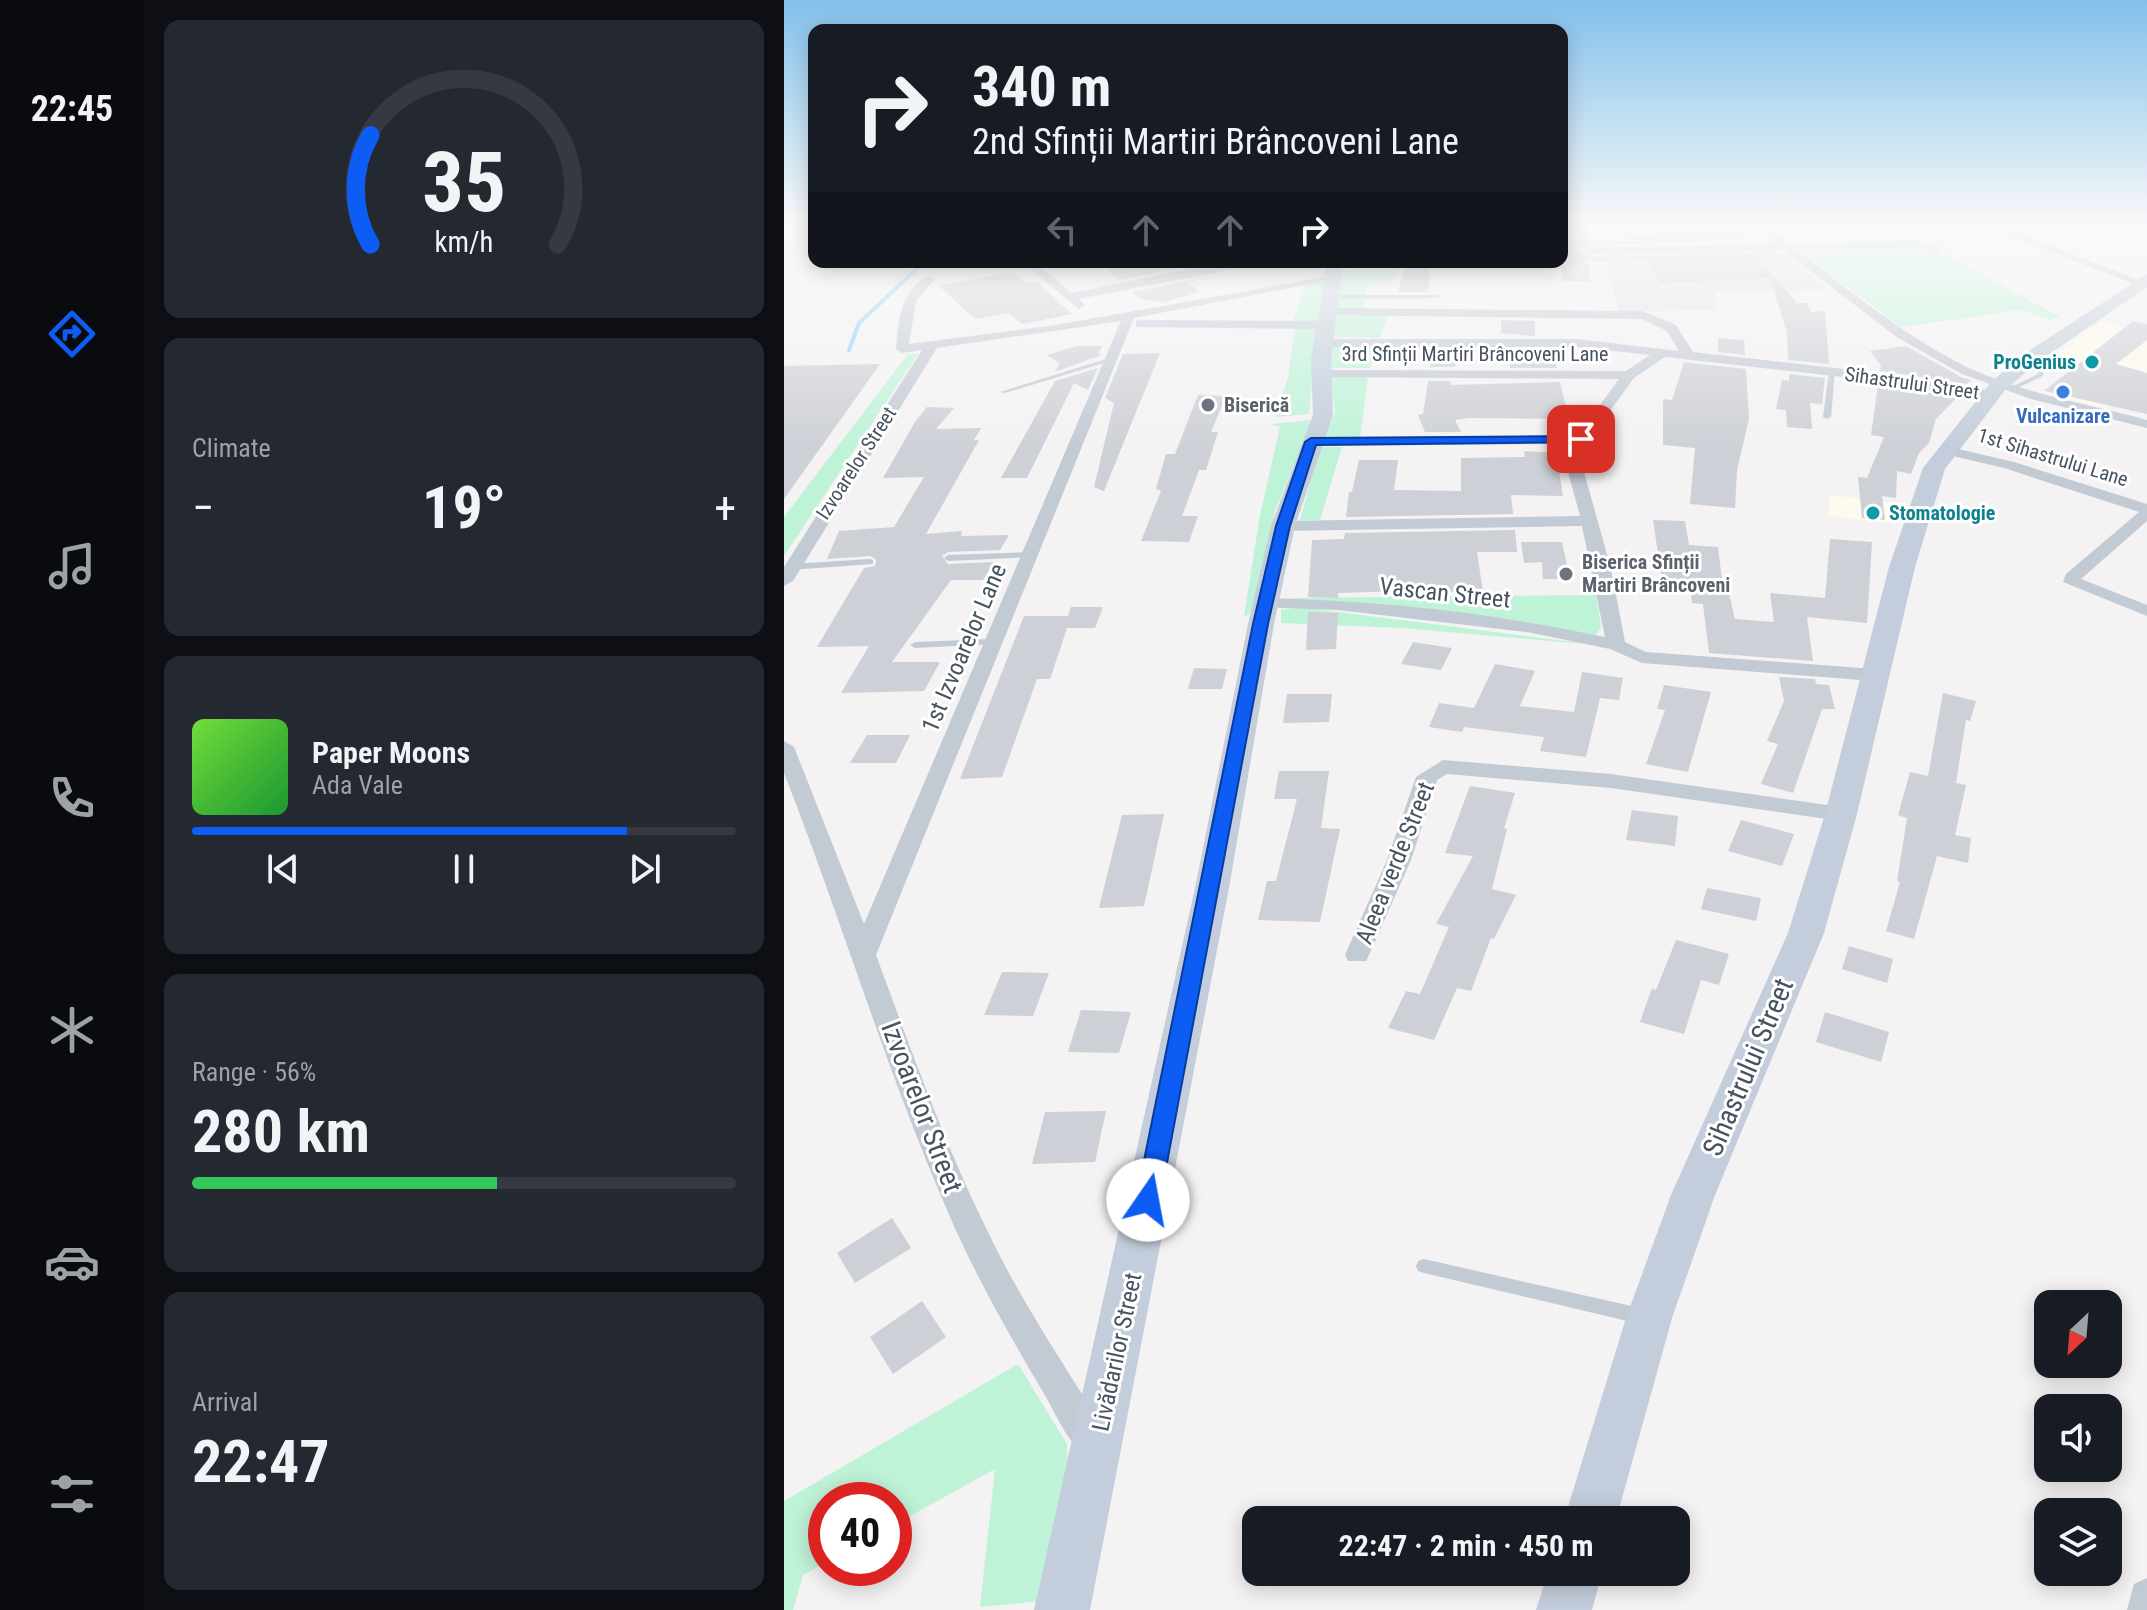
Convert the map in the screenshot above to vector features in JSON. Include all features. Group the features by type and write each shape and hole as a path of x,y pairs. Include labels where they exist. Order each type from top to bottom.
{"street":[{"path":"908,300 902,349 1128,320 1328,313 1642,315 1672,328 1682,340 1687,355"},
{"path":"1073,300 1097,322"},
{"path":"1856,300 1904,337 2001,389 2147,424"},
{"name":"Sihastrului Street","path":"1594,1506 1649,1318 1693,1195 1806,933 1841,814 1874,675 1929,479 1945,450 2031,358 2116,300"},
{"path":"1128,320 1328,313 1832,371"},
{"name":"3rd Sfinții Martiri Brâncoveni Lane","path":"1328,313 1533,372 1629,375"},
{"name":"Livădarilor Street","path":"1062,1610 1266,603 1283,526 1323,415 1328,313"},
{"name":"1st Izvoarelor Lane","path":"863,956 991,642 1128,320"},
{"name":"Izvoarelor Street","path":"787,574 931,347"},
{"path":"1663,352 1629,375 1581,439 1576,472 1616,645 1642,657 1874,675"},
{"name":"Sihastrului Street","path":"1832,371 2001,389"},
{"path":"1311,442 1581,439"},
{"name":"1st Sihastrului Lane","path":"1945,450 2009,465 2147,511 2072,578 2072,582 2147,611"},
{"path":"1283,526 1589,521"},
{"name":"Vascan Street","path":"1266,603 1338,605 1527,626 1616,645"},
{"name":"Izvoarelor Street","path":"784,747 821,835 863,956 962,1210 1011,1307 1097,1449"},
{"name":"Aleea verde Street","path":"1357,955 1399,860 1427,777 1433,771 1458,767 1611,781 1841,814"},
{"path":"1564,1610 1571,1586"},
{"path":"2146,1610 2147,1597"}],"lane":[{"path":"1328,313 1416,300"},
{"path":"1003,392 1112,359"},
{"path":"2001,389 2041,375 2042,360"},
{"name":"Sihastrului Street","path":"1827,417 1832,371"},
{"path":"948,558 1028,555"},
{"path":"787,574 870,562"},
{"path":"915,645 991,642"},
{"path":"1424,1266 1649,1318"}],"shaded area":[{"path":"1616,300 1715,300 1716,310 1619,312"},
{"path":"2102,322 2147,332 2147,382 2139,380 2106,408 2043,392 2079,364 2061,358 2065,355 2057,353"},
{"path":"1830,495 1904,504 1896,524 1828,516"}],"green space":[{"path":"1300,300 1321,300 1317,322 1293,322"},
{"path":"1338,300 1364,300 1362,311 1337,311"},
{"path":"1865,300 2029,300 2060,317 2051,320 2020,310 1901,327"},
{"path":"1334,315 1388,315 1380,338 1331,337"},
{"path":"1295,328 1317,328 1309,414 1275,417 1288,377"},
{"path":"1330,344 1378,344 1370,368 1328,368"},
{"path":"908,354 918,354 784,556 784,517"},
{"path":"1330,377 1368,377 1360,438 1324,438 1335,412"},
{"path":"1312,420 1275,511 1256,609 1244,617 1260,515 1280,427 1269,424"},
{"path":"1320,447 1342,447 1320,520 1300,520"},
{"path":"1596,595 1601,626 1595,636 1525,622 1288,598"},
{"path":"1298,607 1597,645 1401,628 1281,623 1281,610"},
{"path":"1018,1364 1067,1444 1068,1485 1040,1601 980,1607 995,1469 912,1515 912,1482 816,1482"},
{"path":"808,1487 808,1572 803,1575 793,1610 784,1610 784,1501"}],"building":[{"path":"954,300 1057,300 1072,314 1022,324 1009,313 975,319"},
{"path":"1777,300 1807,303 1811,312 1825,311 1829,364 1788,360 1787,332"},
{"path":"1501,320 1535,321 1535,336 1501,333"},
{"path":"2133,321 2147,324 2147,340 2116,364 2147,373 2147,414 2044,391"},
{"path":"1718,338 1744,340 1745,355 1718,352"},
{"path":"1077,346 1102,346 1098,354 1104,354 1055,372 1060,363 1046,355"},
{"path":"1906,346 1971,380 1967,384 1880,371 1881,365 1870,351"},
{"path":"1510,350 1552,350 1557,368 1510,368"},
{"path":"1160,353 1104,491 1094,487 1114,403 1105,398 1123,354"},
{"path":"1432,354 1459,354 1455,367 1430,367"},
{"path":"1684,362 1746,369 1749,419 1737,470 1735,508 1690,504 1695,448 1663,445 1663,399 1672,400"},
{"path":"880,364 784,499 784,366"},
{"path":"1098,368 1088,390 1074,383 1027,478 1001,478 1055,381"},
{"path":"1789,374 1825,378 1822,404 1810,403 1812,429 1787,427 1786,410 1776,409 1782,380 1789,381"},
{"path":"1428,381 1451,381 1450,385 1560,382 1569,419 1469,418 1455,420 1461,432 1425,432 1418,415 1423,414"},
{"path":"1878,385 1957,397 1936,419 1929,443 1919,453 1911,474 1897,471 1896,498 1882,496 1885,520 1862,518 1858,477 1867,478 1884,437 1871,435"},
{"path":"1198,395 1226,396 1211,432 1218,432 1206,470 1199,470 1182,516 1198,516 1189,542 1141,541 1161,491 1156,489 1166,454 1175,454"},
{"path":"927,407 954,408 936,429 981,428 974,440 979,440 926,534 962,531 961,536 1009,535 1000,550 948,552 942,556 948,564 994,562 983,580 951,580 892,662 940,662 924,691 841,693 869,646 817,647 864,568 875,566 876,560 871,556 827,559 839,531 894,527 924,477 883,478"},
{"path":"1524,451 1556,453 1563,496 1511,495 1513,514 1346,517 1349,492 1352,492 1359,460 1398,460 1394,490 1461,491 1461,458 1525,457"},
{"path":"1653,520 1685,521 1689,545 1718,547 1723,589 1728,589 1735,619 1774,622 1770,593 1825,598 1830,539 1872,542 1867,623 1807,617 1813,661 1709,653 1703,604 1692,603 1690,582 1662,581"},
{"path":"1515,530 1517,552 1477,552 1483,592 1404,591 1338,593 1338,598 1308,597 1312,540 1344,539 1345,533"},
{"path":"1521,542 1562,542 1570,579 1543,579 1542,562 1524,563"},
{"path":"1071,607 1103,607 1095,628 1067,628 1050,679 1037,679 1002,777 960,779 1024,616 1068,616"},
{"path":"1308,612 1338,613 1336,649 1306,650"},
{"path":"1413,642 1452,648 1441,670 1401,664"},
{"path":"1495,664 1535,671 1520,706 1574,712 1582,672 1623,678 1619,700 1600,698 1586,757 1540,751 1544,737 1464,727 1462,732 1429,727 1439,703 1474,708"},
{"path":"1194,668 1227,669 1222,689 1188,689"},
{"path":"1779,677 1815,679 1816,684 1829,685 1835,709 1822,709 1793,793 1761,784 1778,744 1767,741 1784,701"},
{"path":"1664,685 1711,692 1688,772 1646,764 1665,710 1657,709"},
{"path":"1943,693 1976,701 1970,721 1966,720 1956,783 1966,785 1955,835 1971,838 1968,863 1937,856 1914,939 1886,931 1900,882 1897,881 1907,818 1898,815 1910,772 1928,776"},
{"path":"1287,694 1332,694 1329,722 1283,723"},
{"path":"867,735 910,735 896,763 850,763"},
{"path":"1279,771 1329,771 1321,828 1340,829 1320,922 1258,920 1267,881 1276,881 1297,799 1274,799"},
{"path":"1470,786 1515,793 1504,828 1507,829 1492,889 1516,895 1494,939 1491,938 1471,991 1457,988 1434,1040 1388,1028 1406,991 1420,994 1449,927 1436,924 1473,856 1445,853"},
{"path":"1632,810 1678,816 1675,846 1626,840"},
{"path":"1164,814 1144,906 1099,908 1122,815"},
{"path":"1741,820 1794,834 1782,866 1728,851"},
{"path":"1707,888 1761,898 1756,921 1701,909"},
{"path":"1676,940 1729,954 1719,985 1701,980 1684,1034 1640,1022 1652,988 1656,990"},
{"path":"1849,946 1893,959 1887,983 1842,969"},
{"path":"1002,972 1049,973 1033,1016 984,1015"},
{"path":"1081,1010 1131,1012 1119,1053 1068,1052"},
{"path":"1825,1012 1889,1032 1881,1062 1816,1042"},
{"path":"1106,1111 1095,1162 1032,1164 1045,1112"},
{"path":"892,1218 911,1248 855,1283 837,1253"},
{"path":"922,1301 946,1337 893,1374 870,1337"}],"waterway":[{"path":"849,350 859,323 883,300"}],"place":[{"name":"ProGenius","path":"2092,362"},
{"name":"Vulcanizare","path":"2063,392"},
{"name":"Biserică","path":"1208,405"},
{"name":"Stomatologie","path":"1873,513"},
{"name":"Biserica Sfinții Martiri Brâncoveni","path":"1566,574"}],"route":[{"path":"1148,1200 1212,888 1261,624 1283,526 1311,442 1581,439"}]}
